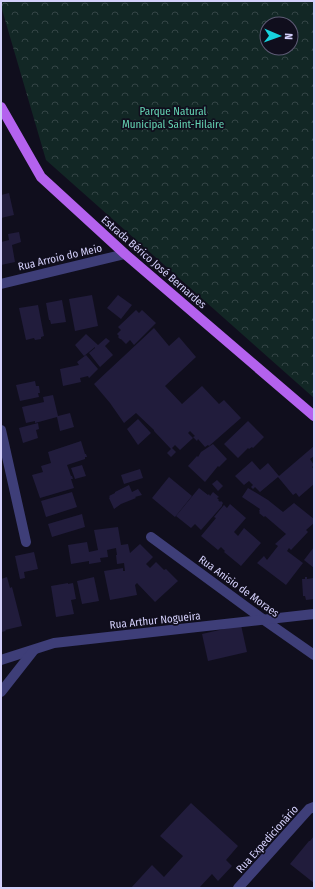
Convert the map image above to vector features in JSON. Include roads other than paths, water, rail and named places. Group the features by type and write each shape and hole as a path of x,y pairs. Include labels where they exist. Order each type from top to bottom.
{"main road":[{"name":"Estrada Bérico José Bernardes","path":"1,106 41,176 125,254 314,416"}],"street":[{"name":"Rua Arroio do Meio","path":"1,284 125,254"},
{"path":"1,430 26,542"},
{"name":"Rua Anisio de Moraes","path":"151,537 314,655"},
{"name":"Rua Arthur Nogueira","path":"1,660 54,644 314,614"},
{"path":"1,692 34,650"},
{"name":"Rua Expedicionário","path":"244,886 309,809 314,807"}],"park label":[{"name":"Parque Natural Municipal Saint-Hilaire","path":"173,117"}]}
